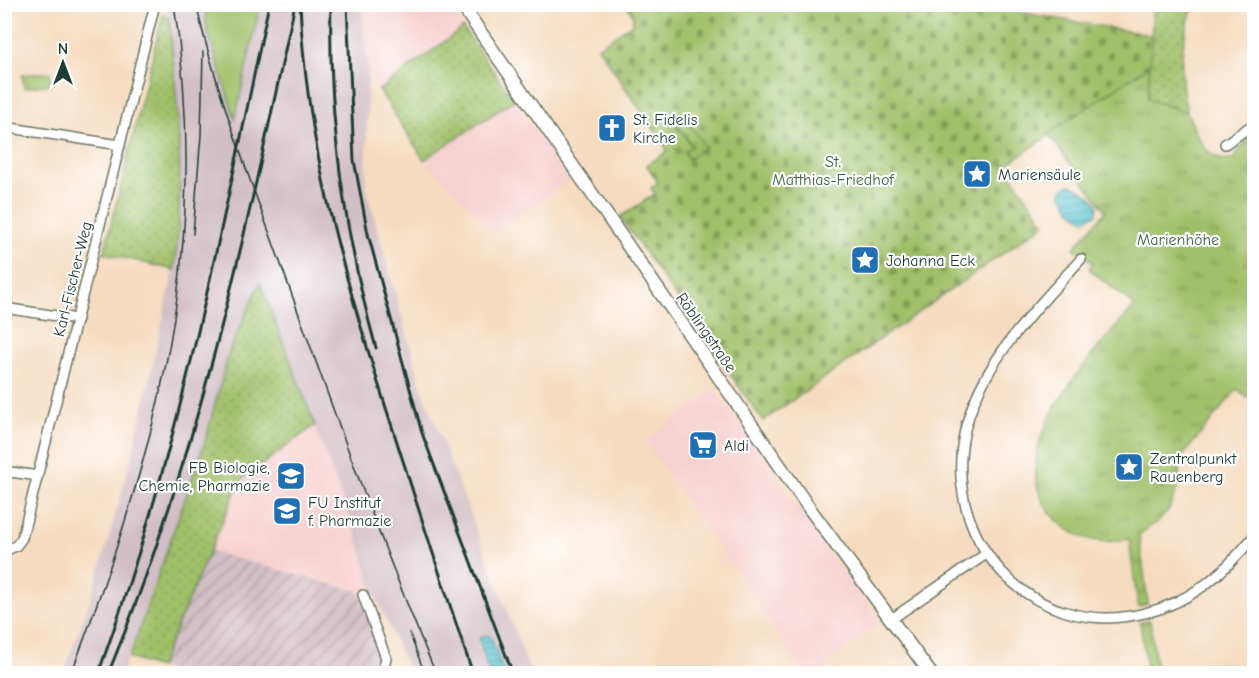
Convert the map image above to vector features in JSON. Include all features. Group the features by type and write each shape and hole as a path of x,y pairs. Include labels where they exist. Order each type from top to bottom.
{"street":[{"name":"Karl-Fischer-Weg","path":"4,551 20,543 155,4"},
{"name":"Röblingstraße","path":"461,4 807,505 931,674"},
{"path":"1225,144 1254,124"},
{"path":"4,127 120,145"},
{"path":"1081,259 998,355 971,411 962,445 960,482 968,518 986,554 1009,580 1044,603 1079,615 1119,618 1169,605 1198,591 1224,571 1254,536"},
{"path":"4,308 77,319"},
{"path":"4,471 38,476"},
{"path":"890,620 986,554"},
{"path":"363,595 386,658 382,674"}],"shaded area":[{"path":"166,5 206,5 206,26 235,117 260,5 361,5 368,70 366,188 422,388 531,673 409,673 372,587 359,542 260,284 229,352 205,442 122,673 63,674 95,586 132,456 174,270 180,208 178,120"},
{"path":"361,5 449,5 463,28 379,90 368,70"},
{"path":"514,100 569,180 494,232 424,160"},
{"path":"715,389 881,622 825,664 832,673 803,673 740,577 645,441"},
{"name":"FU Institut f. Pharmazie","path":"315,425 359,542 372,587 360,592 209,551 240,481"},
{"path":"209,551 360,592 381,653 381,673 177,674 159,668"}],"green space":[{"name":"St. Matthias-Friedhof","path":"626,4 977,5 1152,35 1150,65 1005,166 1045,224 763,421 620,217 655,194 651,188 658,183 647,165 668,151 598,47 632,24 633,15"},
{"path":"206,5 260,5 235,119 206,26"},
{"path":"1153,5 1194,5 1183,44 1182,58 1182,85 1187,112 1148,99"},
{"path":"163,14 169,19 179,145 179,208 174,270 104,253"},
{"path":"463,28 514,100 424,160 379,90"},
{"name":"Marienhöhe","path":"1150,65 1148,99 1187,112 1198,137 1215,157 1223,160 1233,159 1248,138 1254,134 1254,402 1237,389 1180,459 1179,483 1169,509 1161,519 1139,535 1148,604 1138,607 1129,539 1100,541 1082,537 1058,521 1040,495 1035,467 1041,437 1055,407 1074,378 1135,306 1089,269 1093,263 1074,248 1106,211 1048,134"},
{"path":"50,72 51,84 24,88 22,75"},
{"path":"682,113 705,147 689,159 684,152 692,146 673,119"},
{"path":"260,283 315,425 240,481 159,668 129,658 205,442 229,352"},
{"path":"1150,620 1157,673 1147,673 1140,622"}],"water":[{"path":"1069,185 1092,198 1098,205 1097,214 1084,220 1071,210 1062,194 1063,188"},
{"path":"487,635 491,637 504,673 489,673 479,638"}],"tram line":[{"path":"71,674 129,508 152,427 169,346 181,264 186,180 184,94 174,4"},
{"path":"196,4 226,111 250,180 359,480 436,674"},
{"path":"193,234 201,135 203,52"},
{"path":"409,632 425,674"}],"railway":[{"path":"98,674 152,510 175,426 215,258 269,4"},
{"path":"108,674 140,593 194,427 238,259 295,4"},
{"path":"300,4 310,108 342,261 387,411 473,674"},
{"path":"331,4 332,91 341,178 355,263 376,348"},
{"path":"347,4 354,160 368,234 422,433 513,674"}],"place":[{"name":"St. Fidelis Kirche","path":"612,128"},
{"name":"Mariensäule","path":"977,174"},
{"name":"Johanna Eck","path":"865,260"},
{"name":"Aldi","path":"703,445"},
{"name":"Zentralpunkt Rauenberg","path":"1129,467"},
{"name":"FB Biologie, Chemie, Pharmazie","path":"291,476"},
{"name":"FU Institut f. Pharmazie","path":"287,511"}]}
